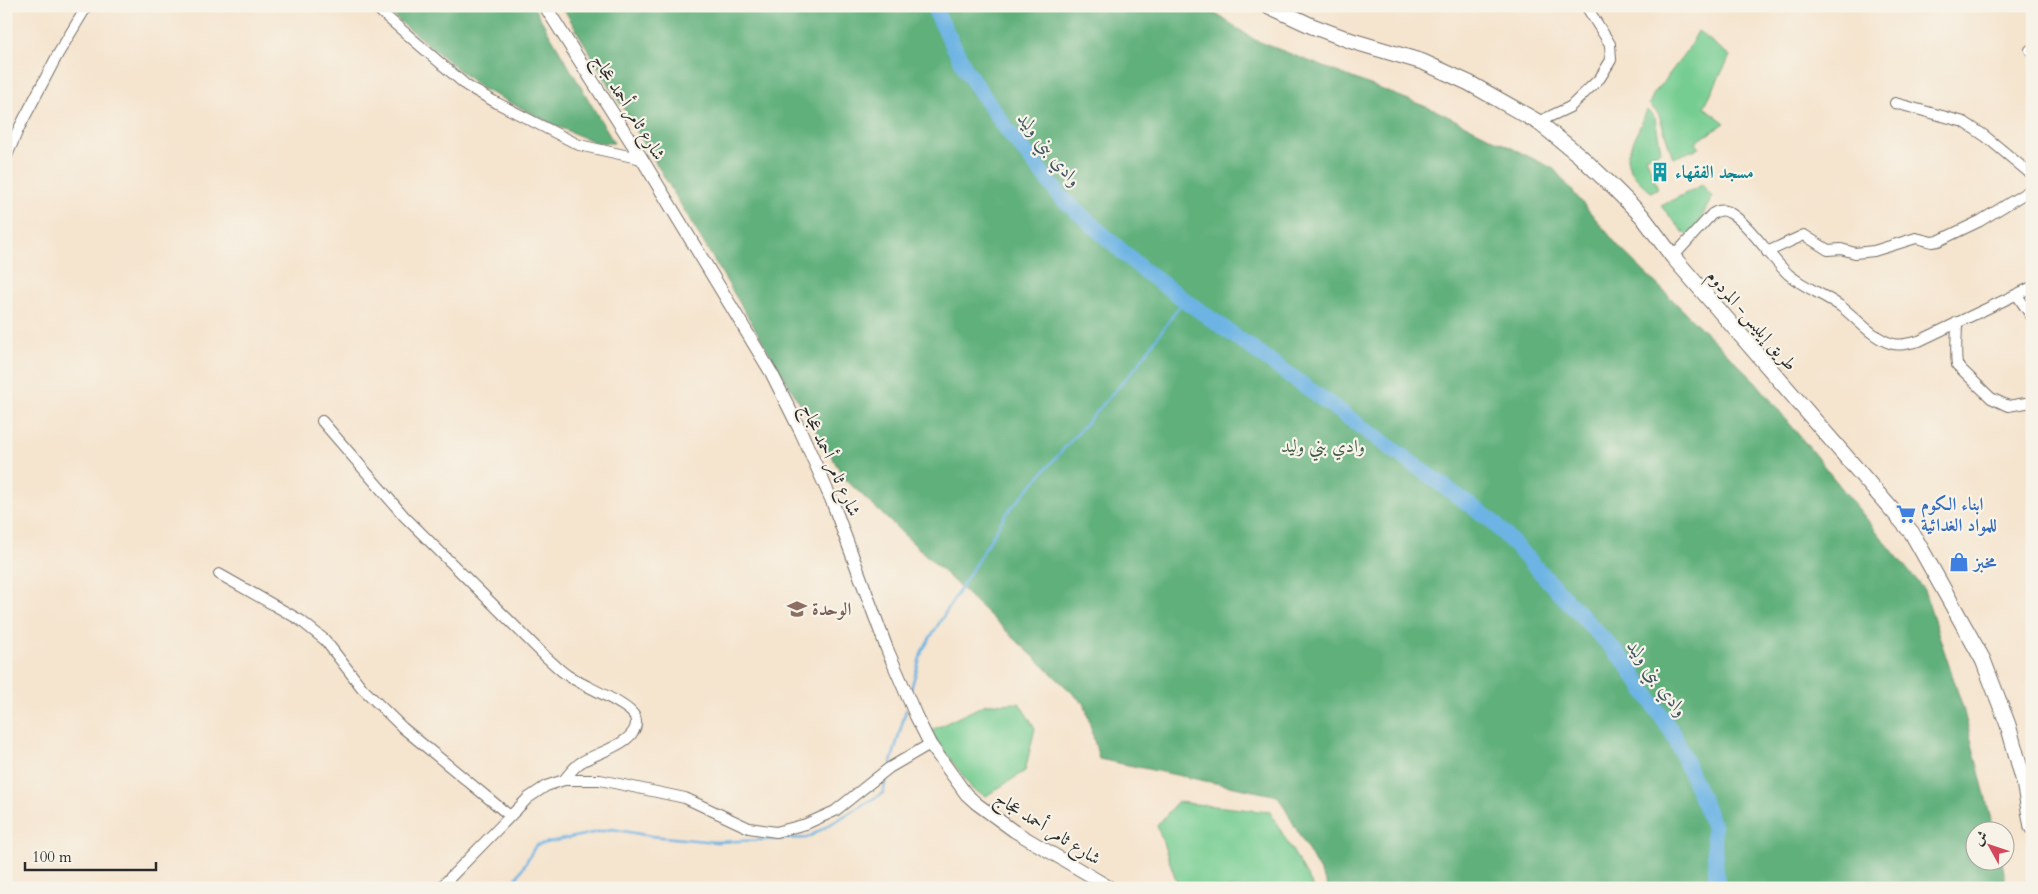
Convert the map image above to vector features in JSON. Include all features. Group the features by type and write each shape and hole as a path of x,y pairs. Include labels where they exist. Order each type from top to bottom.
{"highway":[{"name":"طريق إيليس- المردوم","path":"1269,6 1320,29 1423,62 1469,83 1538,122 1579,155 1642,216 1673,258 1912,533 1983,660 2008,725 2024,782 2032,827"}],"main road":[{"name":"شارع ثامر أحمد عجاج","path":"545,6 642,159 772,374 832,501 887,649 930,744 966,794 977,804 1014,831 1111,888"}],"street":[{"path":"6,158 18,130 58,54 88,6"},
{"path":"374,6 467,86 496,103 579,145 642,159"},
{"path":"1538,122 1570,107 1588,90 1612,60 1610,44 1586,6"},
{"path":"1895,103 1964,122 1985,136 2032,175"},
{"path":"1768,252 1804,235 1828,250 1841,249 1855,253 1874,250 1916,238 1932,242 1938,241 1980,221 2032,189"},
{"path":"1673,258 1712,214 1721,210 1732,214 1796,280 1842,308 1885,341 1894,344 1919,341 2032,287"},
{"path":"2018,295 2032,317"},
{"path":"1957,322 1958,335 1955,345 1957,365 1991,398 2008,406 2032,402"},
{"path":"322,421 404,516 546,657 566,675 626,706 632,711 636,718 636,725 627,739 619,745 580,763 564,780"},
{"path":"219,574 300,620 319,635 325,640 362,688 403,728 510,816"},
{"path":"440,888 528,798 540,790 564,780 600,780 685,798 749,828 776,832 806,824 835,812 890,768 930,744"}],"green space":[{"path":"384,6 533,6 614,143 597,143 561,128 481,88 398,20"},
{"name":"وادي بني وليد","path":"562,6 1204,6 1255,40 1437,111 1554,169 1620,248 1756,382 1924,590 1963,708 1992,822 1966,822 1966,872 2004,872 2004,888 1329,888 1278,796 1099,759 1085,705 845,479"},
{"path":"1698,31 1730,56 1704,107 1725,123 1696,142 1699,148 1673,158 1659,115 1649,104 1653,95 1687,51"},
{"path":"1647,110 1655,118 1661,151 1646,157 1658,188 1651,192 1632,172 1627,156"},
{"path":"1702,185 1712,197 1699,223 1689,234 1685,234 1661,206"},
{"path":"1019,703 1035,728 1025,771 986,796 973,790 930,731 986,704"},
{"path":"1177,802 1270,812 1314,888 1179,888 1157,826"}],"waterway":[{"name":"وادي بني وليد","path":"933,6 967,72 1008,131 1063,199 1143,270 1491,520 1627,664 1675,737 1713,825 1717,888"},
{"path":"911,689 922,651 1006,514 1136,367 1184,300"},
{"path":"891,763 906,710"},
{"path":"511,888 536,845 612,829 651,836 716,842 807,838 883,793 888,773"}],"place":[{"name":"مسجد الفقهاء","path":"1660,172"},
{"name":"ابناء الكوم للمواد الغدائية","path":"1906,514"},
{"name":"مخبز","path":"1959,562"},
{"name":"الوحدة","path":"797,609"}]}
